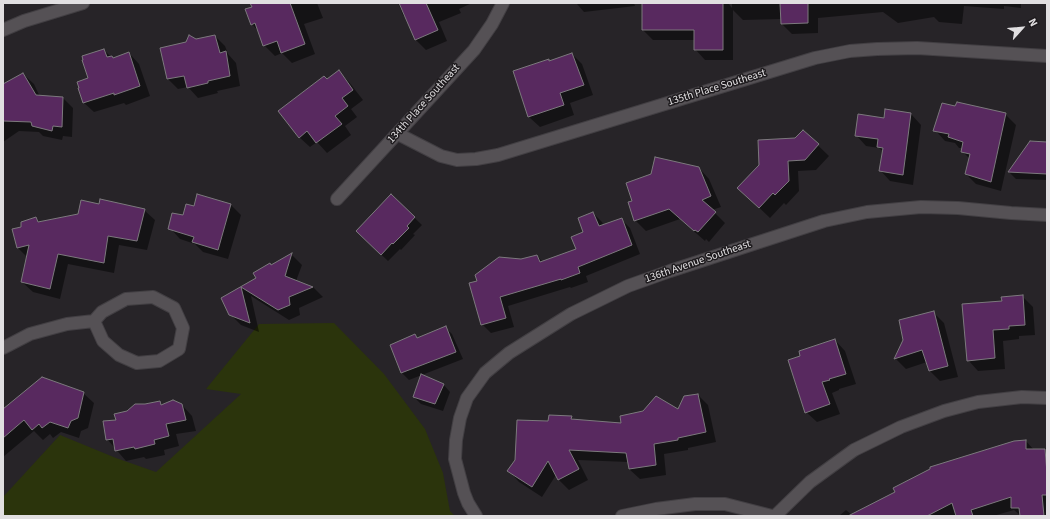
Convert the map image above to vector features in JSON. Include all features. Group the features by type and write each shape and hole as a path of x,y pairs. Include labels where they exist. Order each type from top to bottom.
{"street":[{"path":"3,30 83,3"},
{"name":"134th Place Southeast","path":"337,199 474,50 492,24 503,3"},
{"name":"135th Place Southeast","path":"398,134 442,156 457,160 476,159 498,155 815,58 850,51 918,48 1047,56"},
{"name":"136th Avenue Southeast","path":"476,516 468,503 455,459 456,440 460,418 467,398 485,373 509,353 571,314 628,286 670,271 824,221 867,212 921,207 958,208 1047,215"},
{"path":"3,348 30,334 67,324 94,321 102,312 126,299 153,297 174,308 183,328 179,349 159,361 137,363 119,355 103,341 94,321"},
{"path":"775,516 810,482 854,450 901,427 944,411 978,402 1022,397 1047,398"},
{"path":"622,516 656,509 695,504 726,504 772,516"}],"green space":[{"path":"334,323 384,374 425,429 443,473 450,511 455,516 3,516 3,497 60,435 116,458 156,472 241,394 206,389 259,324"}],"building":[{"path":"250,3 290,3 305,44 281,53 277,41 263,46 255,23 251,25 245,9 252,7"},
{"path":"399,3 426,3 438,30 415,40"},
{"path":"642,3 723,3 723,50 694,50 694,30 642,30"},
{"path":"780,3 808,3 808,23 781,24"},
{"path":"189,35 196,39 215,35 220,53 226,51 230,76 187,88 184,76 167,79 160,48 186,42"},
{"path":"104,49 107,57 112,56 113,58 129,52 140,86 83,103 77,82 88,78 82,56"},
{"path":"572,53 584,85 560,93 564,105 528,117 513,71"},
{"path":"339,70 353,90 342,98 348,106 335,116 342,124 316,143 307,131 299,138 278,111 324,76 327,79"},
{"path":"23,73 36,95 63,97 62,127 53,126 52,131 32,126 31,122 3,121 3,84"},
{"path":"957,102 1006,113 991,182 965,174 970,154 961,152 963,142 948,137 949,134 933,131 942,103 955,106"},
{"path":"885,109 911,113 903,175 879,171 883,148 877,147 878,139 855,136 858,114 884,118"},
{"path":"803,130 819,144 805,160 788,161 789,181 775,195 773,193 759,208 737,188 759,165 758,140 795,138"},
{"path":"1030,141 1047,142 1047,174 1008,172"},
{"path":"655,157 699,167 711,196 702,200 716,212 698,232 695,230 694,231 669,209 634,221 628,202 632,201 626,183 651,174"},
{"path":"197,194 231,204 218,250 192,242 194,237 168,229 172,213 183,215 186,204 194,206"},
{"path":"391,194 415,217 407,226 409,228 381,255 356,231"},
{"path":"100,199 145,209 137,241 108,236 104,263 58,254 50,289 21,282 29,245 17,248 12,229 21,227 21,222 36,217 38,222 78,214 81,200 99,204"},
{"path":"593,212 599,226 622,218 632,245 578,267 580,273 561,280 500,297 506,318 481,325 469,283 477,281 475,275 499,257 521,259 537,255 540,262 576,249 571,237 583,232 578,218"},
{"path":"292,253 285,276 313,287 289,297 290,305 278,310 241,287 250,323 229,315 221,298 256,278 253,273"},
{"path":"1023,295 1025,325 1009,326 1009,329 993,330 995,358 967,361 962,304 1002,301 1001,297"},
{"path":"934,311 948,366 929,371 922,350 894,359 903,340 899,320"},
{"path":"446,326 456,352 401,373 390,345 415,334 417,338"},
{"path":"835,339 846,374 822,382 830,404 805,413 788,360 800,356 799,351"},
{"path":"421,374 444,384 435,404 413,397"},
{"path":"42,377 84,392 78,418 71,421 68,428 50,422 42,428 39,424 32,430 24,420 3,438 3,409"},
{"path":"698,394 706,432 678,438 678,440 654,444 656,465 629,469 626,453 569,450 579,469 558,480 548,461 532,487 507,471 515,460 517,420 548,421 549,415 572,416 571,419 621,423 620,416 643,411 656,396 678,409 684,396"},
{"path":"173,400 182,404 186,420 166,424 169,436 154,440 155,444 135,449 134,447 115,451 113,439 106,440 103,421 116,420 114,414 127,411 135,404 160,401 161,405"},
{"path":"1026,440 1026,449 1045,449 1047,495 1042,495 1044,516 1020,516 1019,508 1011,508 1011,497 971,510 973,516 956,516 952,503 927,516 848,516 895,492 893,488 930,469 930,467 1014,441"}]}
